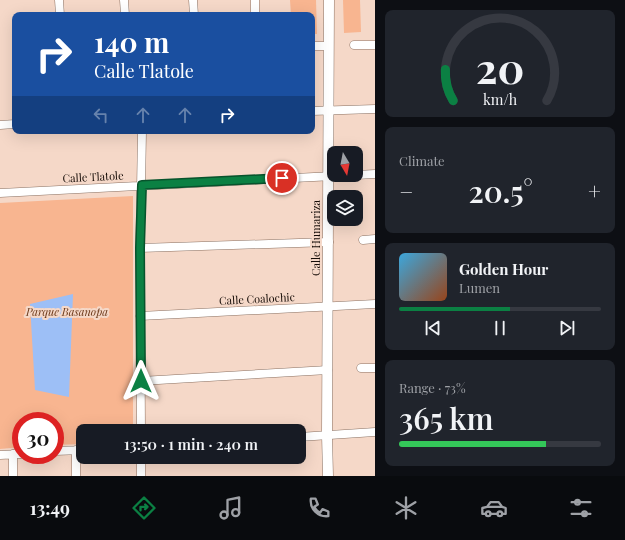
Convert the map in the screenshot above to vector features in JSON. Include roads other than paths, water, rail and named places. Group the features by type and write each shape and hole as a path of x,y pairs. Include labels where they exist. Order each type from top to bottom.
{"street":[{"path":"60,0 60,12"},
{"path":"124,0 125,12"},
{"path":"193,0 194,12"},
{"path":"254,0 255,12"},
{"name":"Calle Humariza","path":"329,0 329,146"},
{"path":"354,45 375,45"},
{"path":"315,46 329,46"},
{"path":"315,111 375,109"},
{"path":"0,125 12,124"},
{"path":"140,424 140,248 142,134"},
{"name":"Calle Tlatole","path":"363,175 375,174"},
{"name":"Calle Tlatole","path":"0,193 327,176"},
{"name":"Calle Humariza","path":"328,476 329,182"},
{"path":"363,240 375,239"},
{"path":"140,248 328,242"},
{"name":"Calle Coalochic","path":"140,316 375,304"},
{"path":"361,368 375,368"},
{"path":"141,381 328,370"},
{"path":"306,436 375,432"},
{"path":"64,451 76,450"},
{"path":"0,455 12,454"},
{"path":"13,476 15,464"},
{"path":"76,476 77,464"},
{"path":"141,464 141,476"}],"water":[{"path":"73,294 69,397 35,390 30,304"}],"park label":[{"name":"Parque Basanopa","path":"67,312"}]}
